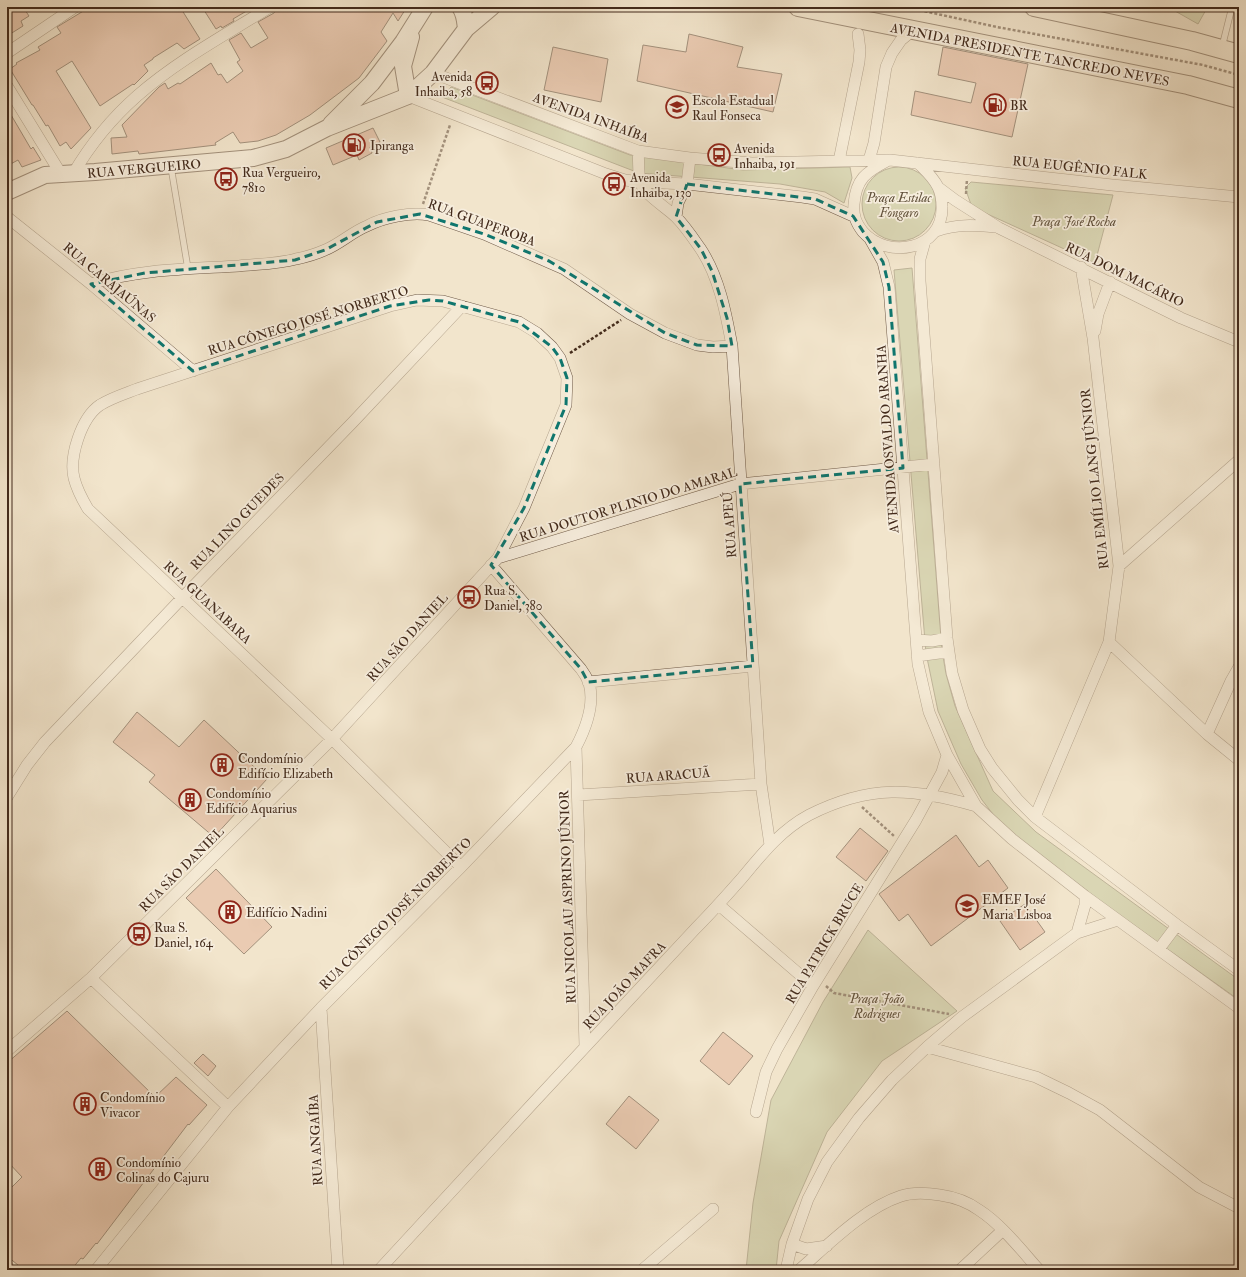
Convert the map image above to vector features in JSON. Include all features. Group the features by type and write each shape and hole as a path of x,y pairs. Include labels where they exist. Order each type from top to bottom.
{"highway":[{"name":"AVENIDA PRESIDENTE TANCREDO NEVES","path":"798,7 1188,85 1239,99"},
{"path":"1034,7 1192,41 1239,54"}],"main road":[{"path":"460,7 465,19 466,29"},
{"name":"RUA VERGUEIRO","path":"7,192 40,176 253,158 286,149 327,128 408,96 433,73 466,29 492,7"},
{"name":"RUA VERGUEIRO","path":"327,128 372,83 392,58 421,12"},
{"path":"408,96 403,66 407,48 421,12"}],"street":[{"path":"7,53 76,7"},
{"path":"7,86 67,174 82,159 106,128 136,96 178,65 270,7"},
{"path":"869,160 874,143 886,67 898,45 912,31"},
{"path":"839,161 859,62 860,50 858,34"},
{"name":"AVENIDA INHAÍBA","path":"433,73 638,150 690,158 752,163 890,160"},
{"path":"408,96 606,174 625,180 687,184 815,199 853,216 870,239 886,247 902,248 925,241 936,231 942,218 942,198 939,188 930,174 918,163 890,160 875,167 864,176 855,191 853,216"},
{"path":"638,150 640,182"},
{"path":"676,217 678,203 687,184 690,158"},
{"name":"RUA EUGÊNIO FALK","path":"918,163 1112,185 1239,197"},
{"name":"RUA APEÚ","path":"640,182 654,199 676,217 701,250 712,271 727,318 732,346 761,784 770,845"},
{"name":"RUA DOM MACÁRIO","path":"939,188 965,207 999,228 1081,267 1181,318 1239,342"},
{"name":"RUA GUAPEROBA","path":"91,284 121,276 267,264 295,260 325,250 344,241 366,226 376,222 396,217 420,214 429,215 484,234 554,264 564,269 630,314 665,334 696,345 712,347 732,346"},
{"name":"RUA CARAJAÚNAS","path":"7,217 91,284 193,371"},
{"name":"RUA DOM MACÁRIO","path":"936,231 957,225 999,228"},
{"name":"AVENIDA OSVALDO ARANHA","path":"870,239 883,262 889,287 916,640 923,687 929,712 947,755 976,806"},
{"path":"925,241 920,259 920,281 947,638 952,673 963,710 980,749 992,768 1018,800 1035,817 1239,970"},
{"name":"RUA EMÍLIO LANG JÚNIOR","path":"1035,817 1109,642 1119,566 1093,338 1081,267"},
{"name":"RUA EMÍLIO LANG JÚNIOR","path":"1093,338 1098,314 1110,282"},
{"name":"RUA CÔNEGO JOSÉ NORBERTO","path":"96,1270 228,1107 321,1008 461,867 576,747 583,734 588,719 590,704 588,682 581,669 495,561 524,508 566,405 567,378 560,358 552,347 537,333 519,322 443,301 429,300 404,303 193,371"},
{"name":"RUA LINO GUEDES","path":"7,797 27,765 45,742 353,422 462,306"},
{"name":"RUA GUANABARA","path":"193,371 113,398 99,406 91,413 82,428 73,464 74,477 78,491 88,509 332,739 461,867"},
{"path":"1119,566 1239,460"},
{"name":"RUA DOUTOR PLINIO DO AMARAL","path":"495,561 740,484 934,464"},
{"name":"RUA SÃO DANIEL","path":"7,1051 91,978 332,739 495,561"},
{"path":"916,640 932,641 947,638"},
{"path":"1109,642 1208,734 1239,760"},
{"path":"918,656 949,653"},
{"path":"588,682 753,666"},
{"path":"1208,734 1231,681 1239,668"},
{"name":"RUA NICOLAU ASPRINO JÚNIOR","path":"576,747 585,1046"},
{"path":"929,794 942,772 947,755"},
{"name":"RUA ARACUÃ","path":"578,795 761,784"},
{"name":"RUA JOÃO MAFRA","path":"379,1270 585,1046 719,905 770,845 791,826 807,816 838,802 872,793 901,791 929,794 976,806"},
{"name":"RUA PATRICK BRUCE","path":"756,1112 766,1072 777,1049 902,843 929,794"},
{"path":"976,806 1012,839 1085,896 1239,1008"},
{"path":"1076,933 1085,906 1085,896"},
{"path":"719,905 816,983"},
{"path":"786,1270 792,1244 808,1199 827,1162 859,1118 892,1080 927,1046 962,1017 1076,933 1118,920"},
{"path":"1159,949 1177,925"},
{"path":"91,978 228,1107"},
{"name":"RUA ANGAÍBA","path":"321,1008 338,1270"},
{"path":"927,1046 1036,1077 1069,1092 1100,1110 1199,1186 1239,1208"},
{"path":"799,1270 855,1222 882,1203 902,1195 918,1194 950,1196 980,1210 1002,1230 1039,1270"},
{"path":"642,1270 713,1209"},
{"path":"960,1270 1002,1230"},
{"path":"792,1244 806,1249 827,1246"}],"lane":[{"path":"1221,49 1232,7"},
{"path":"170,166 188,270"}],"path":[{"path":"905,7 997,27 1203,65 1239,75"},
{"path":"420,214 450,124"},
{"path":"965,207 968,169"},
{"path":"566,356 630,314"},
{"path":"851,798 902,843"},
{"path":"816,983 834,993 962,1017"}],"highlighted area":[{"path":"687,184 815,199 853,216 883,262 889,287 903,468 740,484 753,666 588,682 581,669 491,565 524,508 566,405 567,378 560,358 552,347 519,322 443,301 429,300 390,306 193,371 91,284 145,273 295,260 325,250 377,222 420,214 484,234 549,261 665,333 697,345 732,346 727,318 712,271 701,249 676,217"}],"green space":[{"path":"1168,7 1204,7 1207,8 1198,24"},
{"path":"451,87 630,155 743,170 850,167 852,178 844,203 825,192 780,184 639,173 442,97"},
{"name":"Praça Estilac Fongaro","path":"899,167 920,173 930,183 936,204 930,225 920,235 899,241 878,235 868,225 862,204 868,183 878,173"},
{"name":"Praça José Rocha","path":"971,182 1113,195 1095,263 972,207 965,188"},
{"path":"912,268 942,651 946,674 955,706 993,791 1036,832 1239,980 1239,1000 1107,906 1003,827 982,800 961,764 938,711 926,653 894,270"},
{"name":"Praça João Rodrigues","path":"868,930 957,1011 882,1061 827,1132 779,1241 776,1270 746,1270 753,1203 771,1100 823,1002"}],"building":[{"path":"7,7 23,7 29,16 21,21 23,26 7,36"},
{"path":"90,7 180,7 200,39 184,49 177,43 153,58 144,65 148,71 134,85 133,84 100,106 72,61 56,71 91,128 71,149 66,142 60,146 48,125 46,126 10,69 17,64 16,63 40,50 38,47 61,33 57,27"},
{"path":"202,7 257,7 251,11 250,9 233,19 234,21 222,28 221,26 216,29"},
{"path":"277,7 407,7 398,21 393,13 381,32 387,41 359,78 310,115 276,135 258,141 240,143 233,132 215,143 216,145 139,154 138,151 112,154 111,138 127,137 122,125 159,87 165,83 168,89 178,83 180,84 211,63 218,75 221,74 227,83 243,71 237,62 240,60 229,40 241,33 251,48 268,38 258,22 274,13"},
{"path":"689,34 743,47 737,67 782,74 773,112 637,81 643,45 686,52"},
{"path":"553,47 608,59 601,102 544,90"},
{"name":"BR","path":"943,47 1028,64 1012,137 911,115 915,91 971,103 976,83 938,75"},
{"path":"7,108 31,149 33,147 41,160 22,167 18,160 7,166"},
{"name":"Ipiranga","path":"373,128 380,142 370,147 372,153 359,160 357,155 333,165 326,148"},
{"path":"137,712 179,747 204,720 267,779 214,837 149,782 155,775 113,742"},
{"path":"860,828 888,851 866,881 836,857"},
{"path":"956,835 979,867 988,860 1008,888 931,946 908,914 899,921 879,894"},
{"name":"Edifício Nadini","path":"216,869 272,927 244,954 186,898"},
{"path":"1025,904 1045,932 1020,950 1000,921"},
{"path":"67,1011 155,1097 176,1077 207,1105 189,1125 188,1124 97,1244 96,1243 83,1259 81,1258 71,1270 24,1270 7,1256 7,1192 22,1177 7,1161 7,1063"},
{"path":"723,1032 753,1056 729,1085 700,1061"},
{"path":"203,1054 216,1066 208,1076 194,1063"},
{"path":"629,1096 659,1120 636,1149 606,1124"}],"place":[{"name":"Avenida Inhaiba, 58","path":"487,83"},
{"name":"BR","path":"995,105"},
{"name":"Escola Estadual Raul Fonseca","path":"677,107"},
{"name":"Ipiranga","path":"354,145"},
{"name":"Avenida Inhaiba, 191","path":"719,155"},
{"name":"Rua Vergueiro, 7810","path":"226,179"},
{"name":"Avenida Inhaiba, 130","path":"614,184"},
{"name":"Rua S. Daniel, 380","path":"469,597"},
{"name":"Condomínio Edifício Elizabeth","path":"222,765"},
{"name":"Condomínio Edifício Aquarius","path":"190,800"},
{"name":"EMEF José Maria Lisboa","path":"967,906"},
{"name":"Edifício Nadini","path":"230,912"},
{"name":"Rua S. Daniel, 164","path":"139,934"},
{"name":"Condomínio Vivacor","path":"85,1104"},
{"name":"Condomínio Colinas do Cajuru","path":"100,1169"}]}
